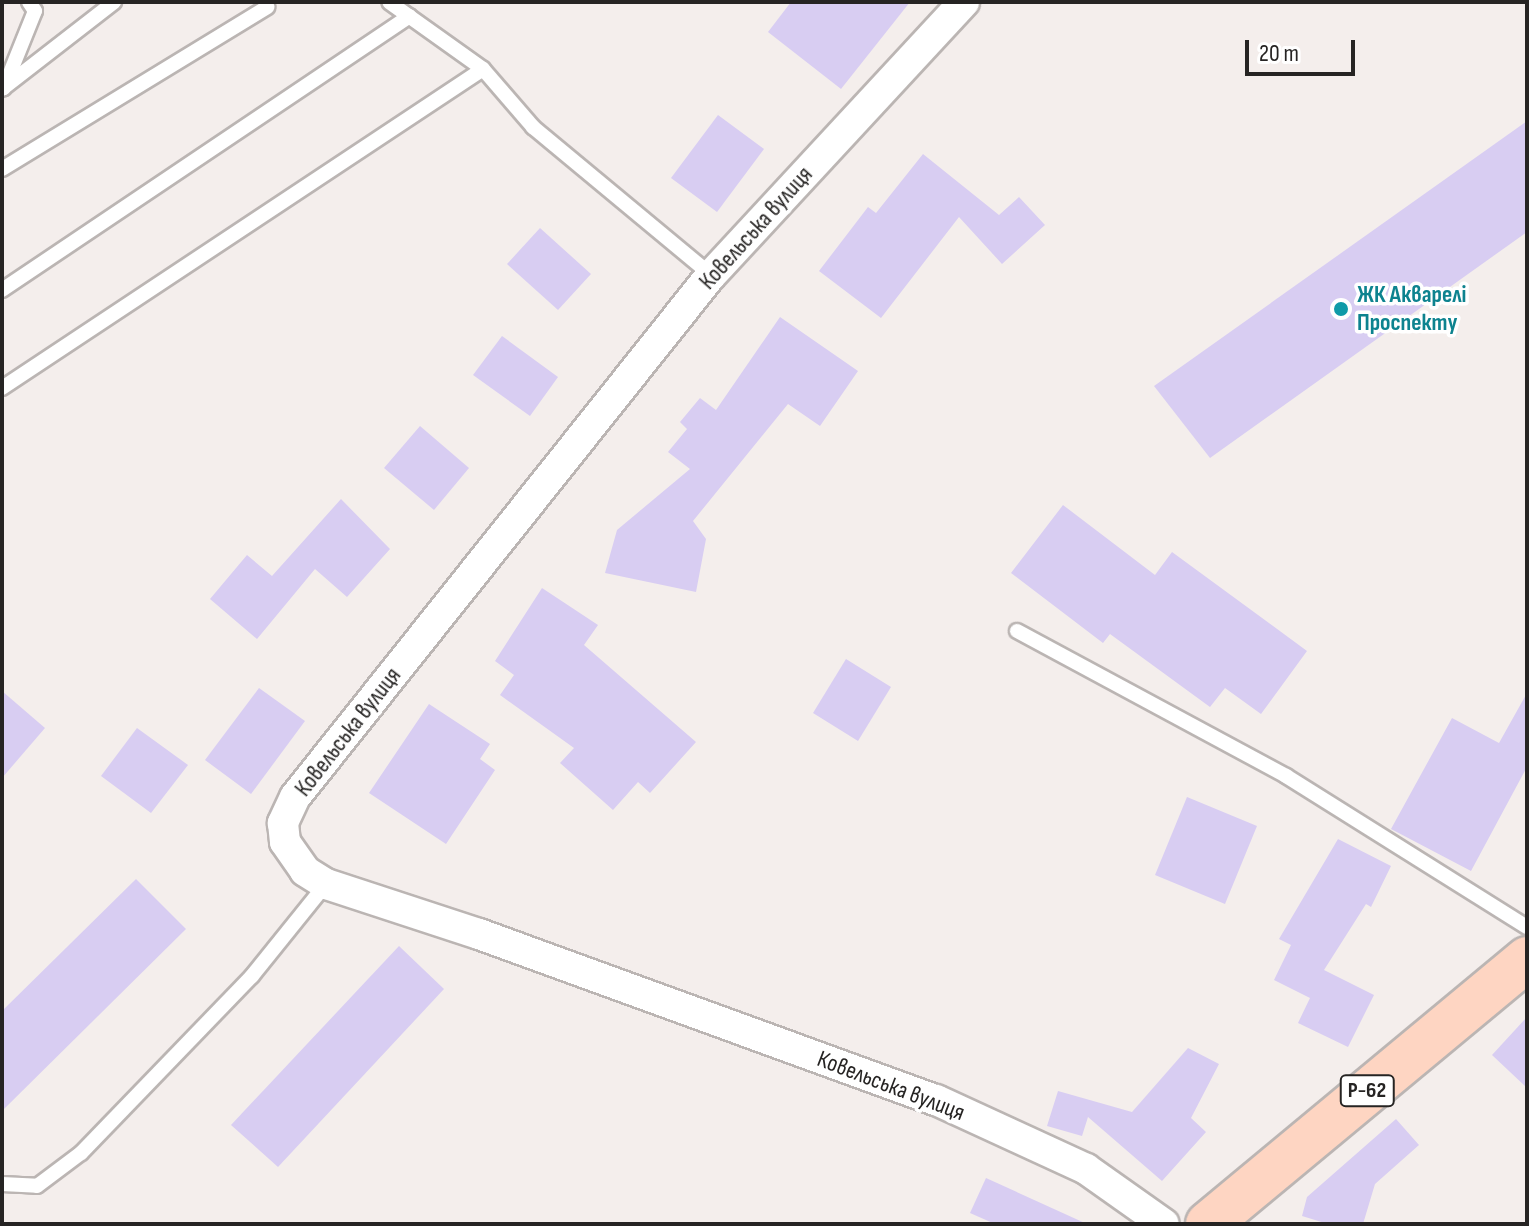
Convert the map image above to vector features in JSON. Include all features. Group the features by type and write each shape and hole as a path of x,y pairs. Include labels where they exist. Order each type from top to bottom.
{"main road":[{"name":"Р-62","path":"1208,1224 1527,959"}],"street":[{"name":"Ковельська вулиця","path":"964,2 711,275 295,797 283,823 285,842 305,871 326,884 426,915 936,1100 1086,1169 1164,1224"}],"lane":[{"path":"2,90 35,11 29,2"},
{"path":"2,90 114,2"},
{"path":"389,2 483,69 533,127 711,275"},
{"path":"2,169 267,7"},
{"path":"2,290 409,16"},
{"path":"2,388 483,69"},
{"path":"1017,631 1286,776 1527,927"},
{"path":"2,1184 37,1186 81,1153 252,976 326,884"}],"building":[{"path":"791,2 910,2 841,89 768,32"},
{"path":"718,115 764,149 717,212 671,178"},
{"name":"ЖК Акварелі Проспекту","path":"1527,121 1527,232 1210,458 1154,386"},
{"path":"923,154 999,215 1019,197 1045,225 1002,264 959,217 881,318 819,271 868,207 876,213"},
{"path":"540,228 591,274 558,310 507,264"},
{"path":"780,317 858,371 820,426 788,404 693,521 706,539 696,592 605,573 617,530 690,469 668,452 687,429 680,422 700,398 716,410"},
{"path":"502,336 558,377 530,416 473,375"},
{"path":"420,426 469,468 434,510 384,468"},
{"path":"341,499 390,549 347,597 315,569 257,639 210,599 247,555 272,576"},
{"path":"1063,505 1155,575 1172,552 1307,651 1261,714 1225,688 1210,707 1110,634 1103,643 1011,573"},
{"path":"542,588 598,625 584,645 696,742 650,793 638,782 613,810 560,763 574,748 500,695 514,675 495,661"},
{"path":"846,659 891,687 858,741 813,713"},
{"path":"259,688 305,721 251,794 205,760"},
{"path":"2,691 45,728 2,778"},
{"path":"1527,693 1527,767 1471,871 1391,829 1452,718 1499,743"},
{"path":"429,704 490,744 480,759 495,770 446,844 369,793"},
{"path":"137,728 188,765 151,813 101,776"},
{"path":"1187,797 1257,826 1225,904 1155,875"},
{"path":"1338,839 1391,866 1371,907 1366,904 1324,970 1374,995 1348,1047 1298,1023 1310,998 1274,980 1291,945 1279,939"},
{"path":"136,879 186,929 2,1111 2,1011"},
{"path":"399,946 444,989 278,1167 231,1125"},
{"path":"1527,1017 1527,1088 1492,1055"},
{"path":"1188,1048 1219,1064 1191,1118 1206,1132 1162,1181 1088,1117 1082,1136 1047,1126 1058,1091 1132,1112"},
{"path":"1396,1119 1419,1145 1375,1184 1363,1224 1328,1224 1302,1216 1307,1197"},
{"path":"986,1178 1087,1224 995,1224 970,1213"}],"place":[{"name":"ЖК Акварелі Проспекту","path":"1341,309"}]}
